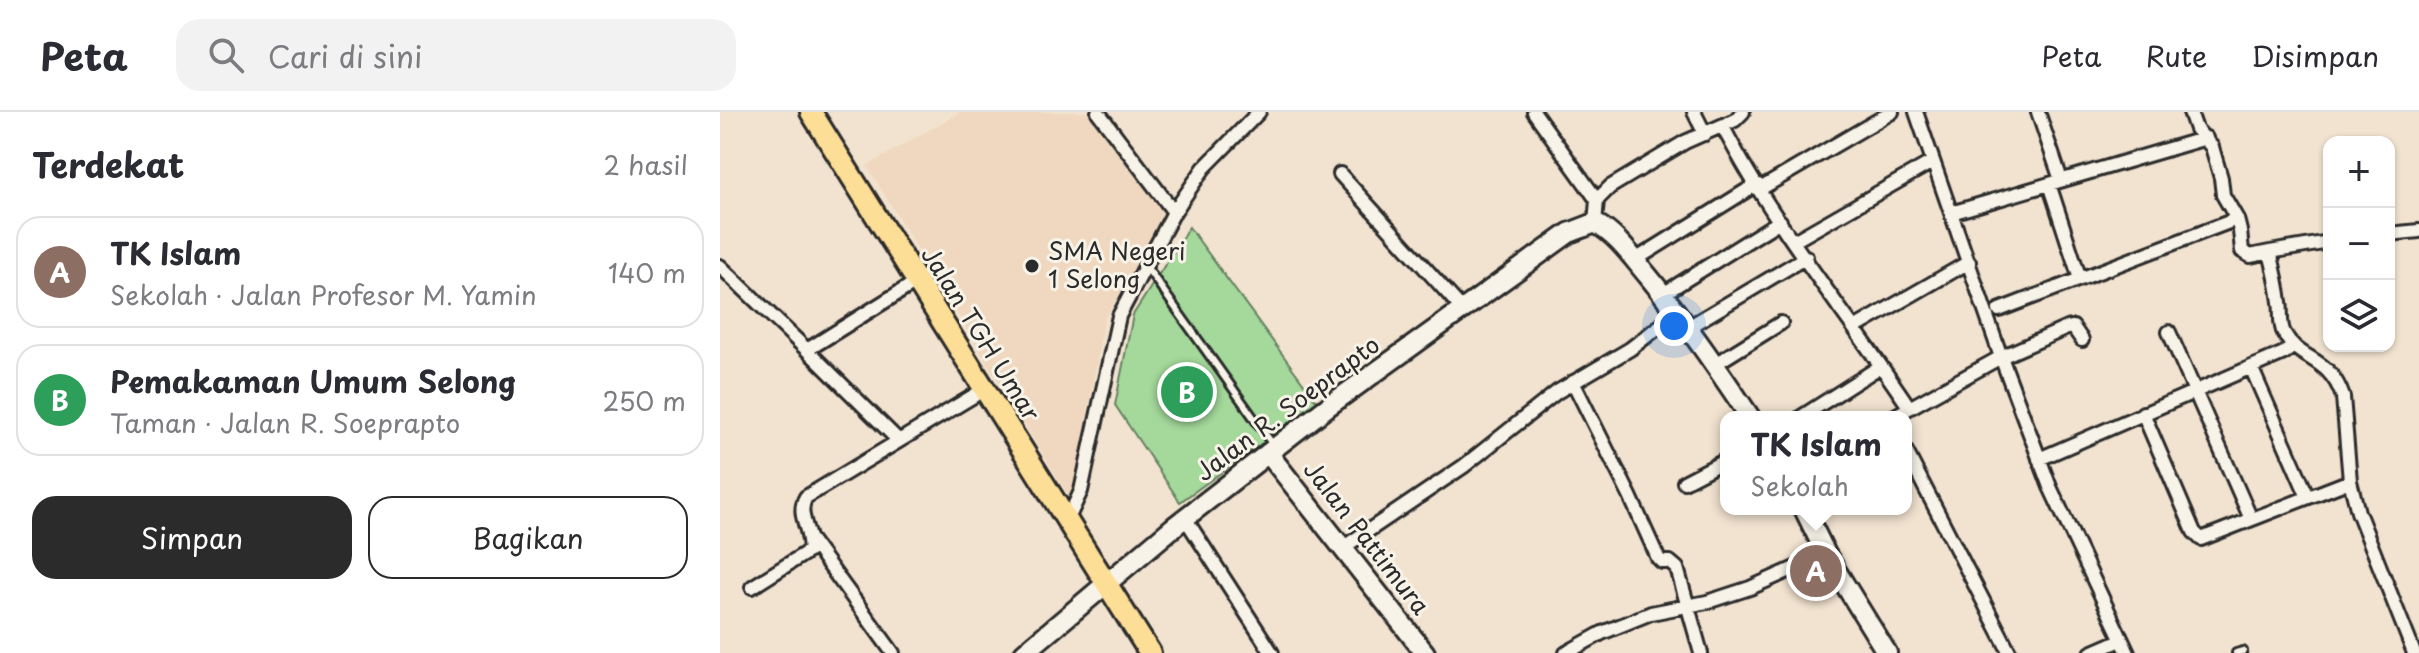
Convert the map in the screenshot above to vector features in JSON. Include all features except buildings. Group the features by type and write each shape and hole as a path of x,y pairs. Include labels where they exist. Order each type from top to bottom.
{"main road":[{"name":"Jalan TGH Umar","path":"811,112 1150,653"},
{"name":"Jalan R. Soeprapto","path":"1024,653 1185,518 1272,450 1569,233 1595,223"},
{"path":"1595,223 1612,235 1684,319 1746,411"},
{"name":"Jalan Pattimura","path":"1272,450 1425,653"},
{"path":"1807,515 1826,554 1887,653"}],"street":[{"path":"1098,112 1174,212"},
{"path":"1067,521 1081,491 1119,316 1148,269 1174,212 1204,168 1259,112"},
{"path":"1534,112 1597,200 1595,223"},
{"path":"1694,112 1705,134"},
{"path":"1597,200 1623,179 1685,142 1723,127 1743,112"},
{"path":"1635,260 1758,186 1892,112"},
{"path":"1916,112 2039,459 2128,653"},
{"path":"2038,112 2080,279"},
{"path":"2190,112 2196,129 2206,138 2217,161 2223,195 2237,219 2244,253 2250,256 2323,243"},
{"path":"1723,127 1780,221 1909,407"},
{"path":"1951,213 2206,138"},
{"path":"1794,241 1932,162"},
{"path":"1340,174 1463,310"},
{"path":"1999,310 2237,219"},
{"path":"1663,294 1780,221"},
{"path":"2395,233 2419,231"},
{"path":"2270,252 2283,332 2294,346 2327,369 2339,384 2343,397 2350,481 2371,550 2414,653"},
{"path":"1344,547 1464,466 1557,392 1684,319 1806,257"},
{"path":"1856,327 1969,262"},
{"path":"720,266 899,441"},
{"path":"807,350 916,282"},
{"path":"1715,364 1781,323"},
{"path":"1903,411 2001,357 2067,328 2073,327 2082,340"},
{"path":"2169,332 2193,393 2251,519"},
{"path":"2039,459 2294,346"},
{"path":"1810,411 1881,366"},
{"path":"2251,367 2308,497"},
{"path":"1573,382 1658,558 1677,568 1701,653"},
{"path":"752,587 809,551 809,537 801,510 806,497 985,389"},
{"path":"2143,413 2197,536 2205,539 2350,481"},
{"path":"1684,482 1720,463"},
{"path":"1912,463 2010,653"},
{"path":"1185,518 1272,653"},
{"path":"809,537 893,653"},
{"path":"1566,653 1602,633 1651,613 1750,588 1826,554"},
{"path":"2091,653 2121,640"}],"lane":[{"path":"1148,269 1272,450"}],"shaded area":[{"name":"SMA Negeri 1 Selong","path":"960,112 1096,112 1168,213 1104,320 1072,502 867,166"}],"green space":[{"path":"1189,227 1318,403 1180,502 1115,405 1133,315"}],"place":[{"name":"SMA Negeri 1 Selong","path":"1032,266"},
{"name":"Pemakaman Umum Selong","path":"1187,392"},
{"name":"TK Islam","path":"1816,571"}]}
